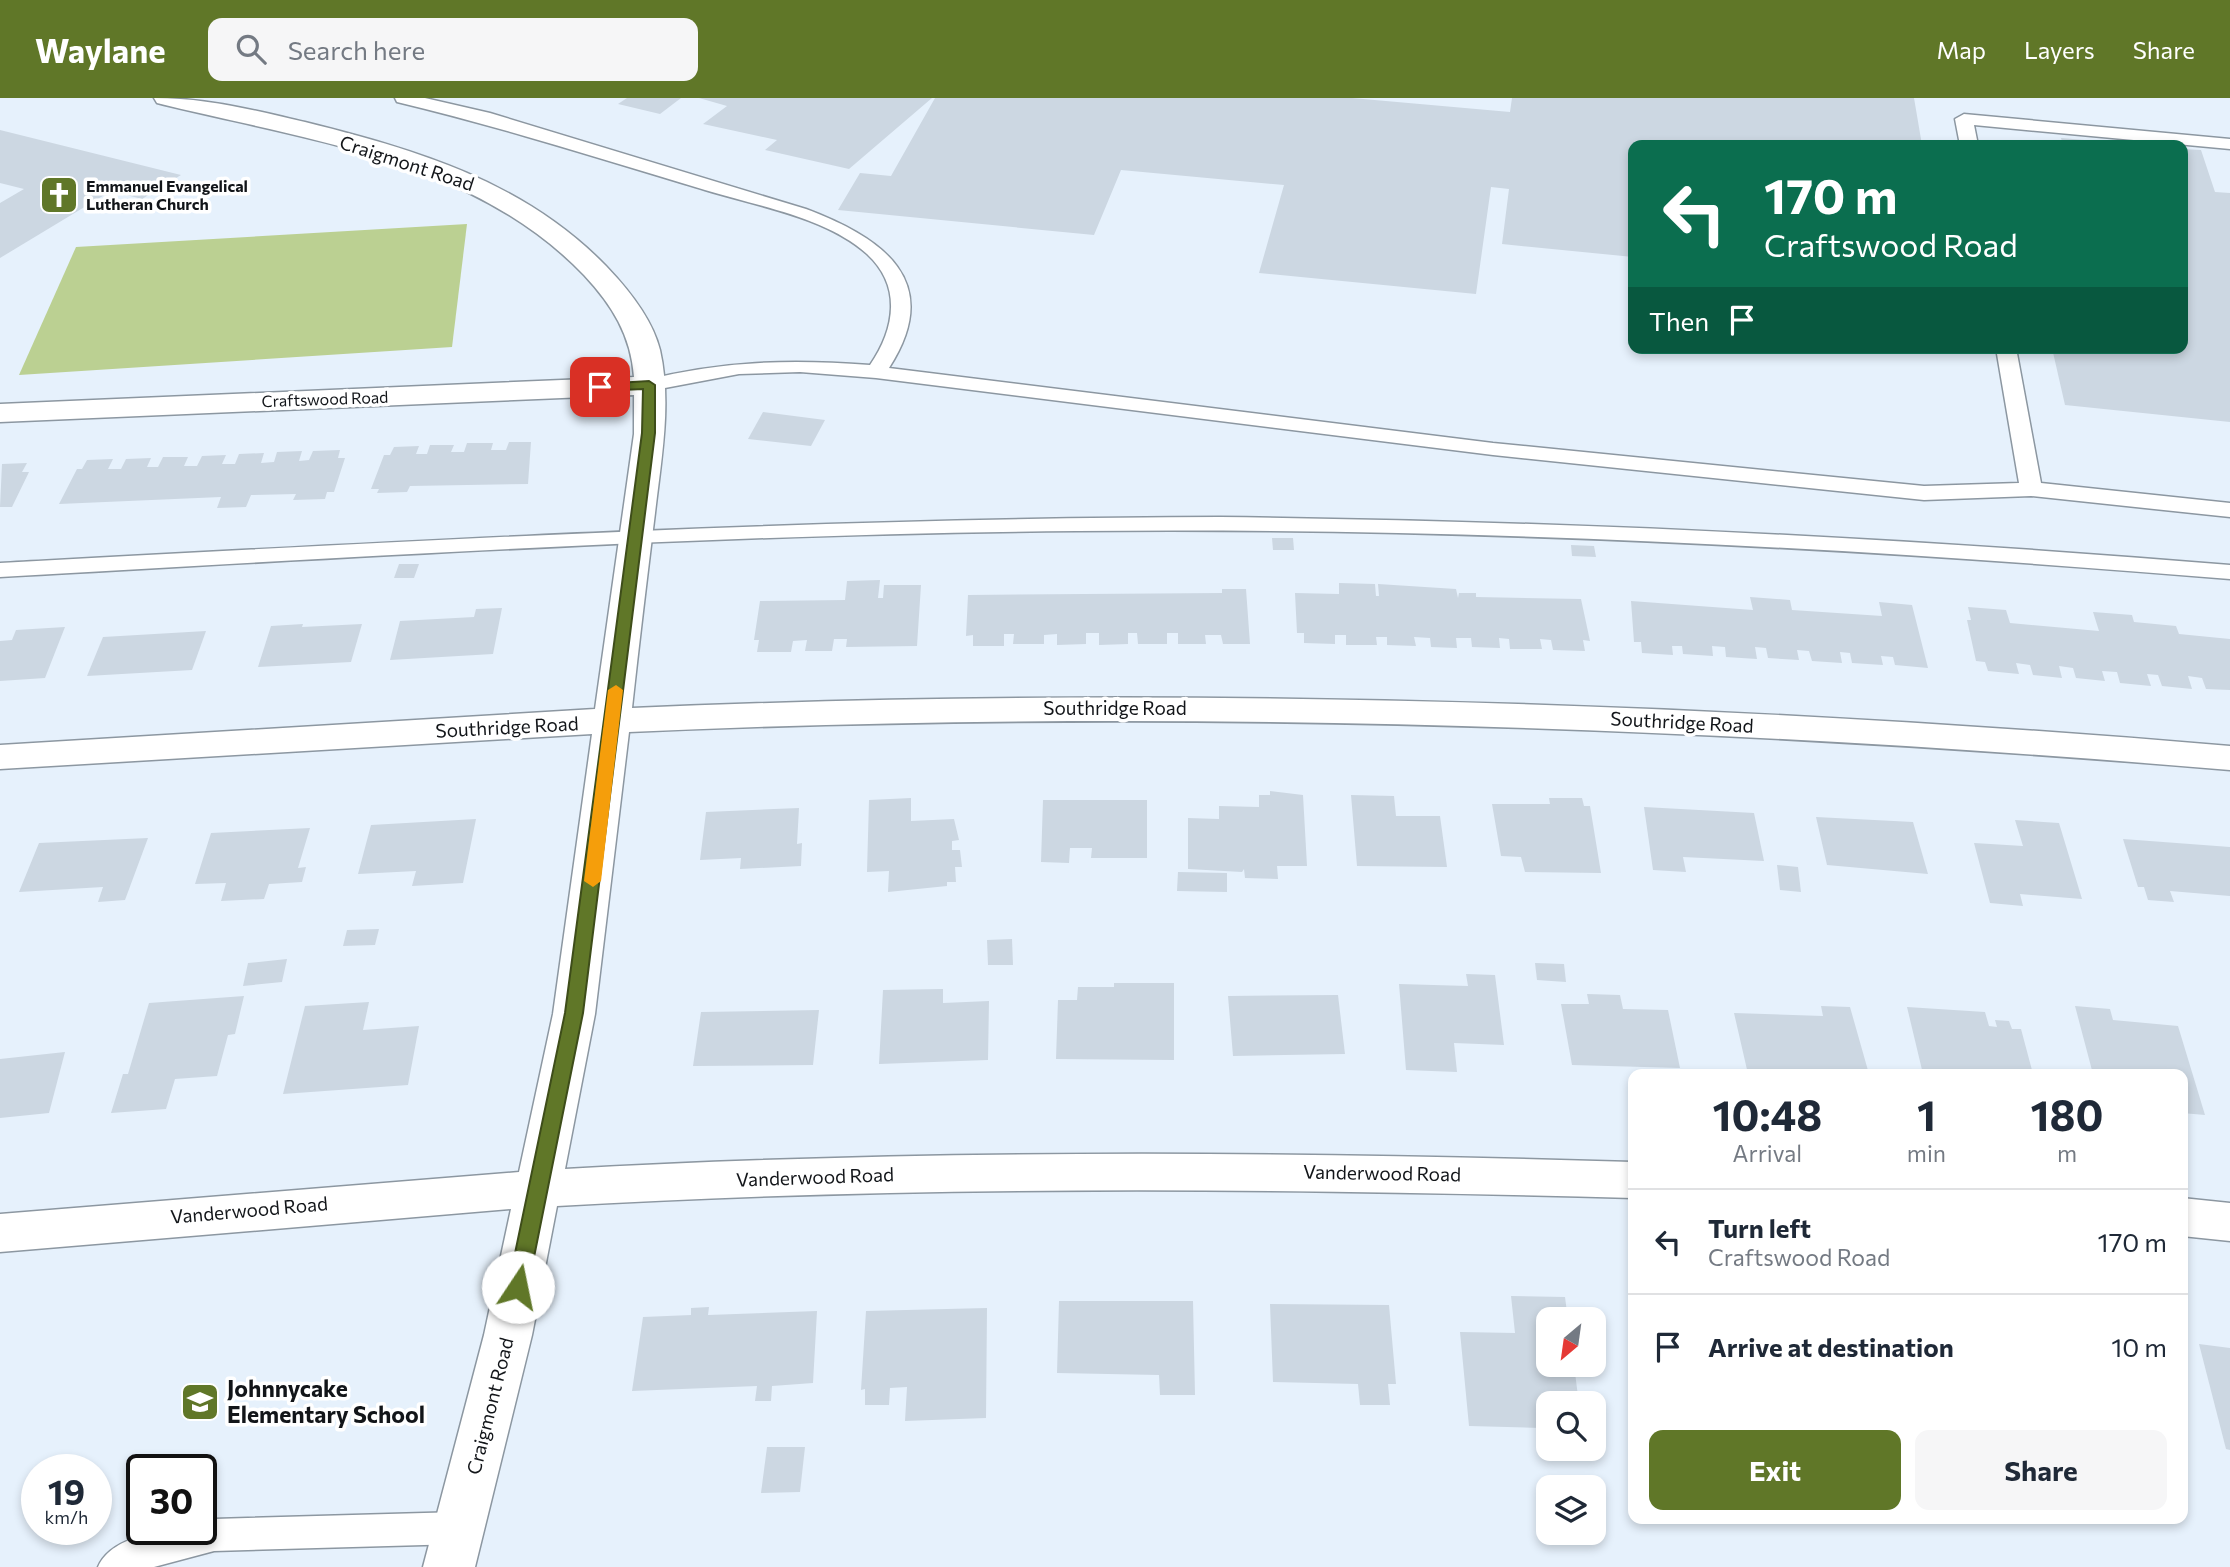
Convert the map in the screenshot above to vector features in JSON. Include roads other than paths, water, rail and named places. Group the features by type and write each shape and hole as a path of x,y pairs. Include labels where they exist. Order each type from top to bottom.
{"street":[{"name":"Craigmont Road","path":"166,98 395,155 466,180 511,202 576,250 593,266 621,302 642,338 649,385 649,433 574,1013 508,1335 449,1567"},
{"name":"Craftswood Road","path":"0,412 649,385"},
{"name":"Southridge Road","path":"0,757 612,721 993,708 1385,709 1904,733 2230,758"},
{"name":"Vanderwood Road","path":"0,1233 237,1209 843,1174 1105,1170 1413,1173 1628,1180"},
{"path":"2188,1218 2230,1222"}],"lane":[{"path":"403,98 484,117 800,213 845,230 872,245 886,260 897,284 901,309 898,335 876,372"},
{"path":"1968,140 1964,119 2187,140"},
{"path":"2188,140 2230,144"},
{"path":"2007,354 2031,489"},
{"path":"649,385 739,368 800,366 876,372 1493,449 1924,493 2031,489 2230,510"},
{"path":"0,570 636,537 1073,524 1354,526 1659,535 1941,551 2230,572"},
{"path":"116,1567 143,1553 214,1535 460,1528"}],"place":[{"name":"Emmanuel Evangelical Lutheran Church","path":"59,195"},
{"name":"Johnnycake Elementary School","path":"200,1402"}]}
